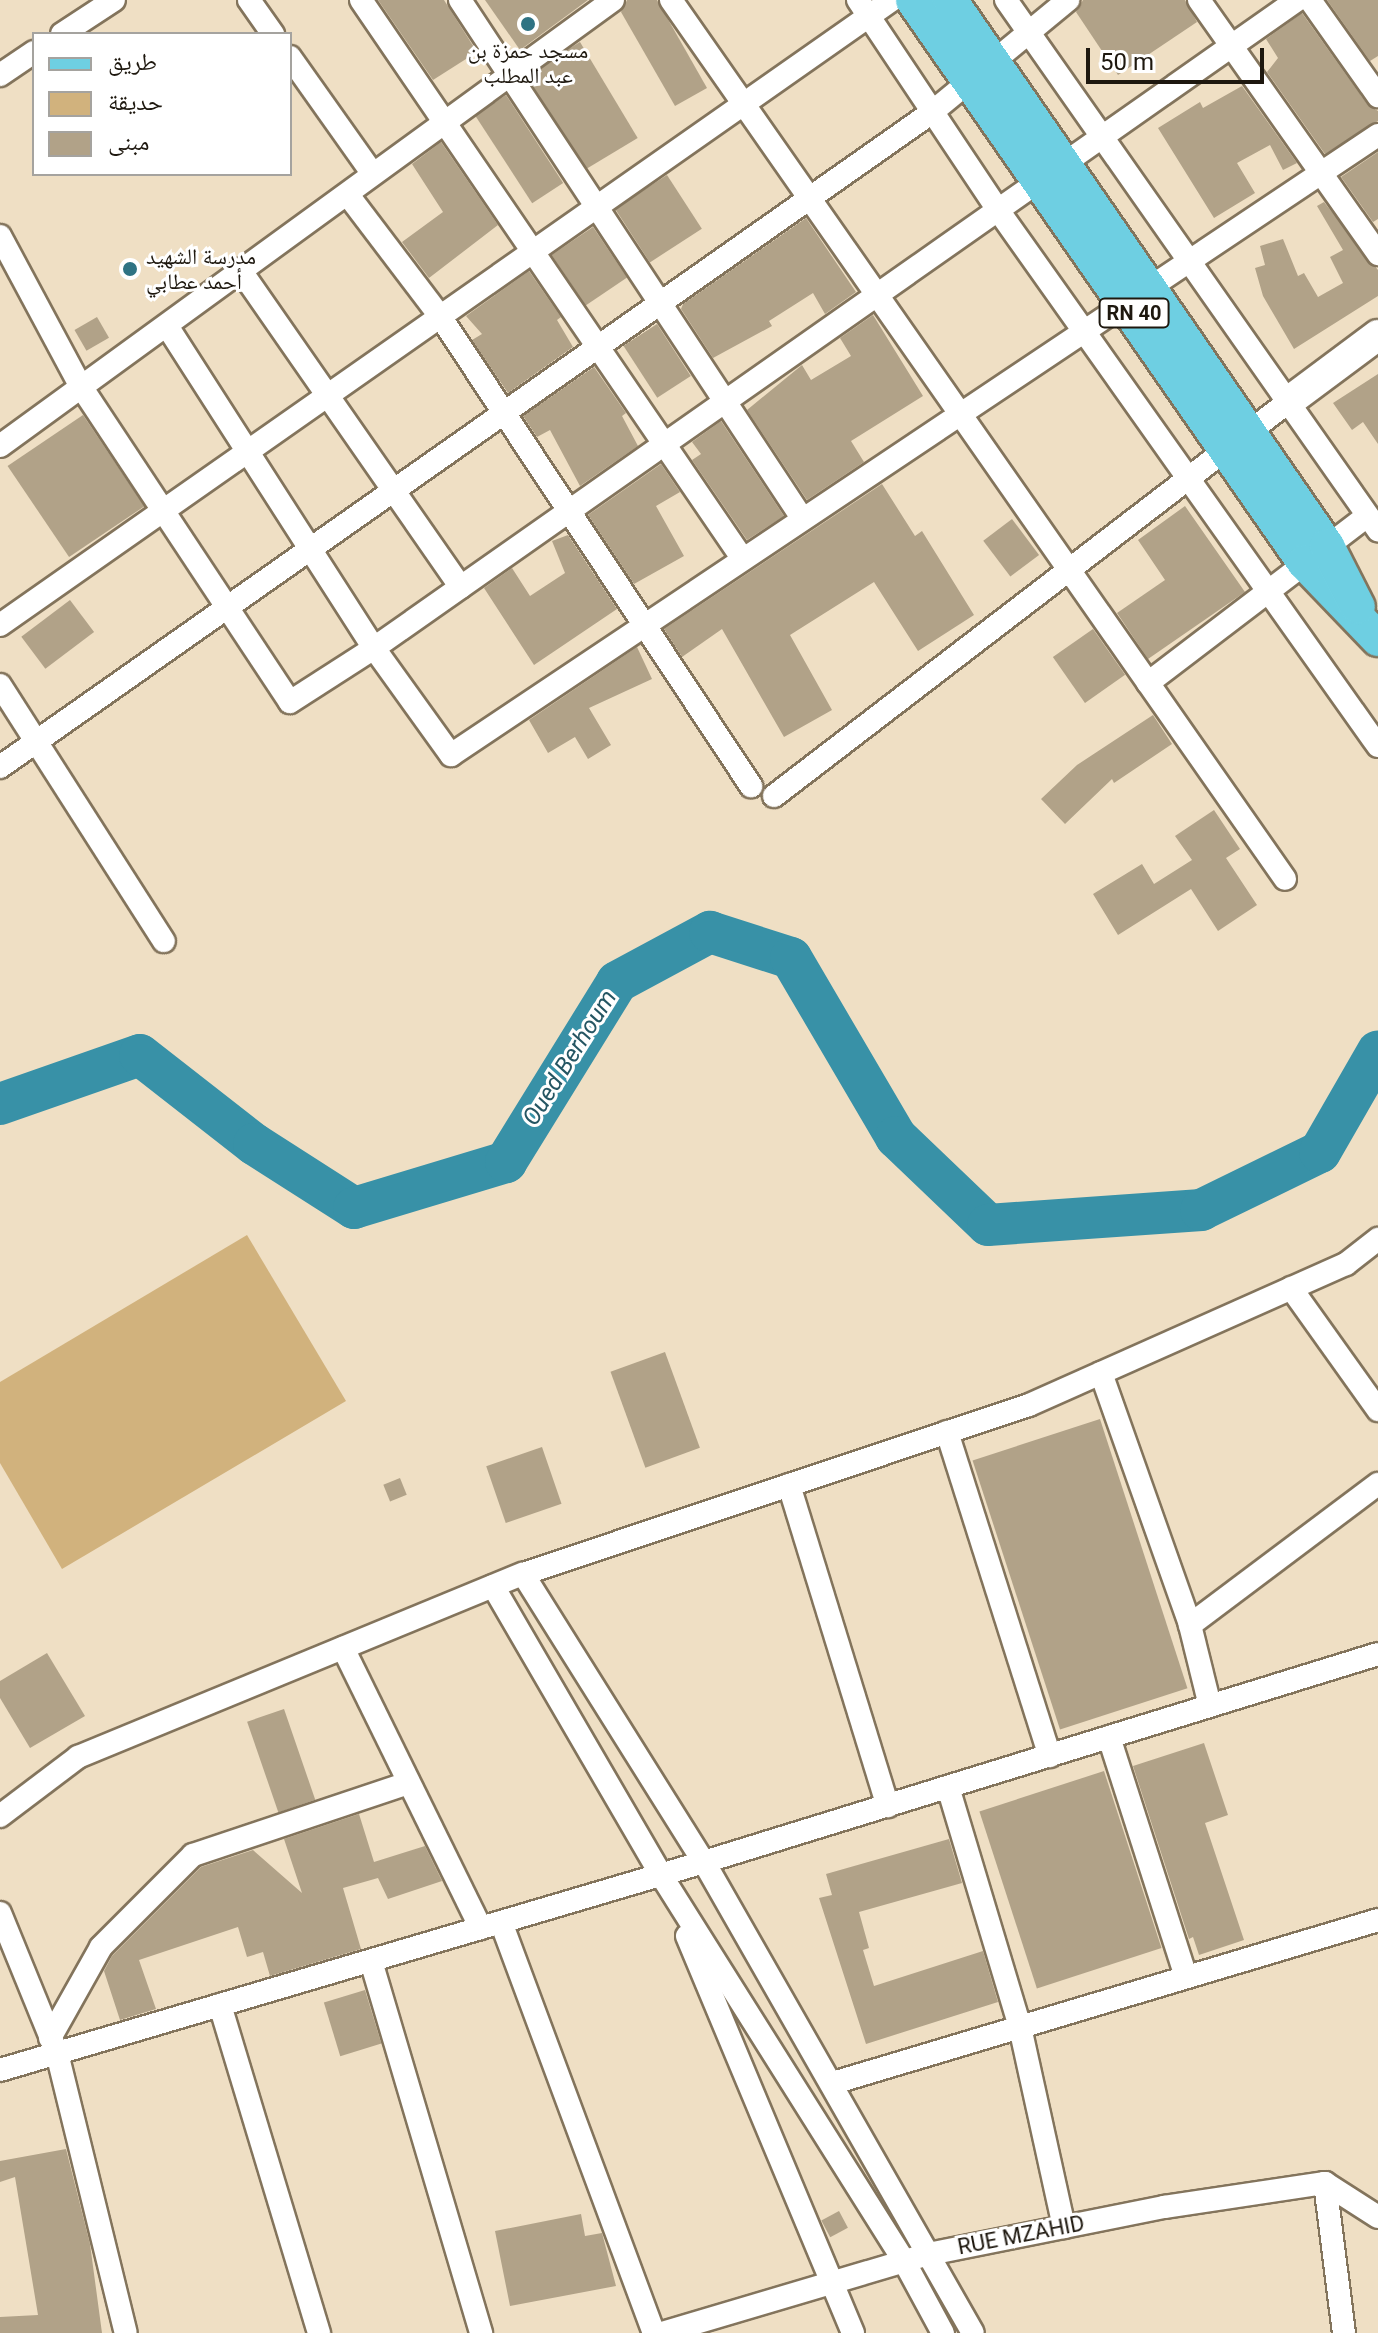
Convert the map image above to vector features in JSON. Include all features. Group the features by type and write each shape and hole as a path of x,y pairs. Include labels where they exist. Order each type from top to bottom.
{"main road":[{"name":"RN 40","path":"913,0 981,71 1370,629"},
{"name":"RN 40","path":"950,0 981,71"}],"street":[{"path":"65,32 114,0"},
{"path":"249,0 272,32"},
{"path":"361,0 742,558"},
{"path":"460,0 599,205 660,304 802,518"},
{"path":"0,446 613,0"},
{"path":"671,0 1285,879"},
{"path":"0,625 744,104 863,8 892,0"},
{"path":"1006,0 1373,523 1315,554 1148,683"},
{"path":"0,767 931,113 1068,0"},
{"path":"1199,0 1378,254"},
{"path":"0,236 80,385 228,604 290,702 374,648 1297,0"},
{"path":"1310,0 1378,96"},
{"path":"863,8 998,210 1378,746"},
{"path":"0,75 32,53"},
{"path":"292,60 372,173"},
{"path":"167,326 374,648 451,755 1378,135"},
{"path":"348,195 440,316 647,622 751,786"},
{"path":"241,271 330,393 461,587"},
{"path":"774,796 1378,335"},
{"path":"0,685 164,941"},
{"path":"0,1816 78,1757 523,1574 1029,1405 1346,1264 1378,1239"},
{"path":"1291,1288 1378,1410"},
{"path":"1101,1373 1190,1625 1210,1706"},
{"path":"947,1432 1050,1756"},
{"path":"1190,1625 1378,1484"},
{"path":"789,1485 888,1806"},
{"path":"523,1574 704,1862 833,2083 973,2333"},
{"path":"493,1586 661,1875 904,2261 943,2333"},
{"path":"343,1648 408,1783 491,1925 654,2333"},
{"path":"0,2070 53,2045 220,2005 661,1875 1210,1706 1376,1660"},
{"path":"1109,1737 1186,1977"},
{"path":"53,2045 101,1947 193,1855 408,1783"},
{"path":"948,1787 1020,2027 1064,2227"},
{"path":"661,1875 853,2333"},
{"path":"0,1913 53,2045 126,2333"},
{"path":"833,2083 1378,1920"},
{"path":"371,1961 481,2333"},
{"path":"220,2005 319,2333"},
{"path":"1325,2183 1378,2217"},
{"path":"1325,2183 1344,2333"},
{"name":"RUE MZAHID","path":"662,2333 690,2329 929,2254 1064,2227 1325,2183"}],"green space":[{"path":"247,1235 346,1401 62,1569 0,1463 0,1382"}],"building":[{"path":"378,0 444,0 477,52 433,80"},
{"name":"مسجد حمزة بن عبد المطلب","path":"485,0 588,0 520,50"},
{"path":"627,0 657,0 707,88 675,106 621,12"},
{"path":"1083,0 1185,0 1197,22 1118,75 1076,12"},
{"path":"1327,0 1378,0 1378,56 1370,61"},
{"path":"1302,13 1367,104 1378,111 1378,121 1325,154 1267,72 1278,58 1266,39"},
{"path":"580,42 638,138 584,170 526,74"},
{"path":"1242,86 1297,163 1283,170 1270,145 1237,163 1255,193 1214,218 1158,128 1200,102 1203,108"},
{"path":"506,95 563,183 532,203 475,115"},
{"path":"441,142 498,225 429,278 402,242 443,212 412,164"},
{"path":"1378,152 1378,219 1373,222 1341,177"},
{"path":"667,175 702,229 650,262 615,209"},
{"path":"1324,202 1378,270 1378,296 1294,349 1263,296 1255,268 1265,265 1260,246 1283,239 1298,276 1304,273 1318,297 1343,283 1330,257 1343,250 1317,206"},
{"path":"806,218 856,292 825,314 813,293 769,321 772,326 713,358 681,309 683,304"},
{"path":"593,227 627,278 586,306 552,255"},
{"path":"529,271 561,317 557,320 573,347 508,393 472,340 482,334 466,316"},
{"path":"873,315 923,396 851,441 864,462 807,500 747,410 802,365 811,380 851,356 840,338"},
{"path":"97,317 109,338 86,351 74,330"},
{"path":"657,324 691,376 657,398 623,346"},
{"path":"594,367 626,413 622,416 638,446 580,486 550,430 537,437 523,416"},
{"path":"1378,374 1378,444 1363,422 1352,430 1333,403"},
{"path":"83,415 145,506 69,557 8,466"},
{"path":"721,421 784,516 747,540 692,460 701,454 692,442"},
{"path":"661,464 680,492 656,506 684,556 634,584 588,515"},
{"path":"882,484 915,536 922,531 974,615 918,651 874,582 790,635 832,710 784,737 722,629 682,657 664,629"},
{"path":"1185,506 1245,592 1148,659 1117,613 1165,580 1138,540"},
{"path":"1012,519 1039,555 1010,577 983,541"},
{"path":"568,535 617,609 534,665 484,588 512,568 530,596 565,573 552,541"},
{"path":"70,600 94,632 45,669 21,637"},
{"path":"1093,629 1125,675 1085,703 1053,657"},
{"path":"637,647 652,679 589,708 611,745 588,759 575,737 548,753 529,720"},
{"path":"1153,715 1172,744 1114,783 1112,779 1065,824 1041,799 1077,765"},
{"path":"1214,810 1240,849 1226,858 1257,905 1218,931 1191,889 1118,935 1093,894 1142,864 1154,884 1192,860 1175,836"},
{"path":"665,1352 700,1448 645,1468 610,1372"},
{"path":"1100,1419 1187,1688 1060,1730 973,1460"},
{"path":"542,1447 562,1504 506,1523 486,1466"},
{"path":"400,1478 407,1495 390,1501 383,1485"},
{"path":"47,1653 85,1716 30,1748 0,1698 0,1681"},
{"path":"284,1709 315,1800 278,1812 247,1722"},
{"path":"1204,1743 1228,1815 1205,1823 1244,1940 1199,1955 1193,1937 1189,1939 1133,1766"},
{"path":"1104,1771 1161,1948 1037,1988 979,1811"},
{"path":"359,1814 374,1862 425,1846 442,1881 388,1899 378,1878 343,1888 361,1949 270,1976 263,1952 247,1957 238,1927 139,1960 156,2009 120,2020 104,1971 112,1956 201,1867 253,1850 302,1893 284,1839"},
{"path":"949,1839 962,1883 859,1912 869,1948 863,1950 874,1986 983,1951 998,2002 866,2044 819,1898 832,1895 826,1874"},
{"path":"365,1990 381,2044 340,2056 324,2003"},
{"path":"66,2149 90,2244 102,2333 0,2333 0,2317 38,2315 15,2177 0,2182 0,2161"},
{"path":"839,2211 848,2228 830,2237 821,2220"},
{"path":"581,2214 585,2236 602,2233 616,2286 510,2306 495,2231"}],"waterway":[{"name":"Oued Berhoum","path":"0,1104 140,1055 254,1144 354,1208 506,1162 617,982 710,932 791,958 896,1137 988,1225 1201,1210 1320,1152 1378,1051"}],"place":[{"name":"مسجد حمزة بن عبد المطلب","path":"528,24"},
{"name":"مدرسة الشهيد أحمد عطابي","path":"130,269"}]}
